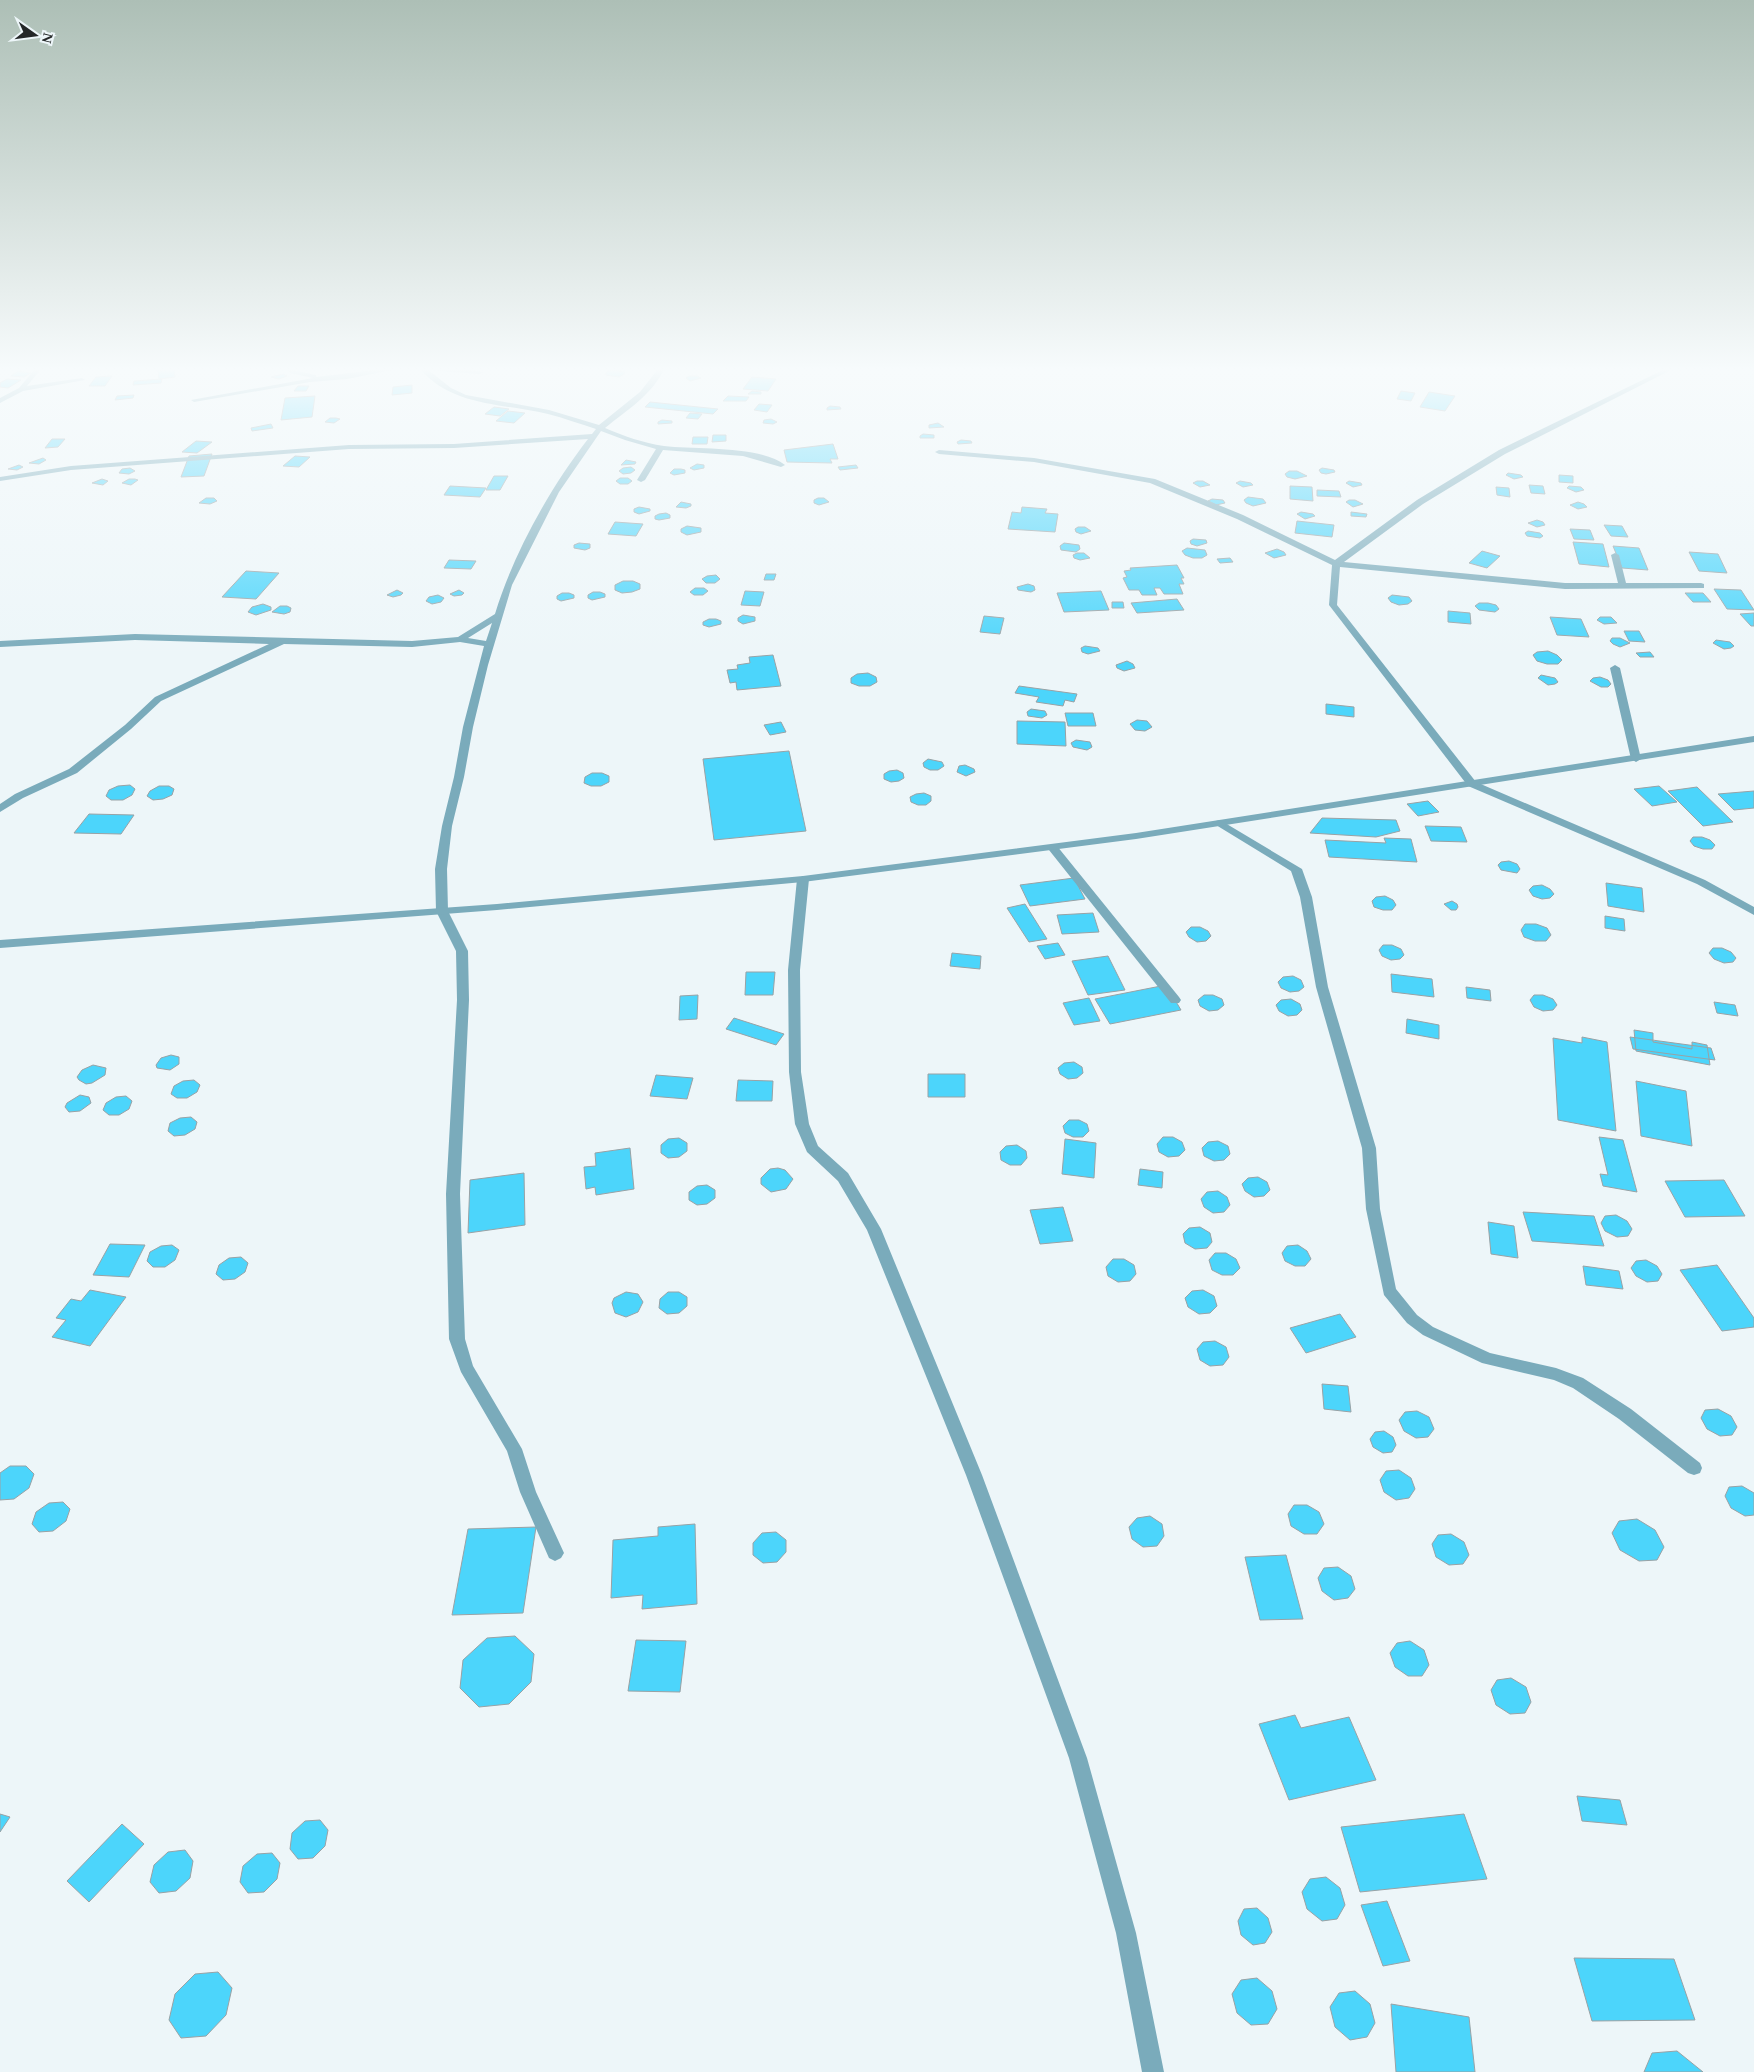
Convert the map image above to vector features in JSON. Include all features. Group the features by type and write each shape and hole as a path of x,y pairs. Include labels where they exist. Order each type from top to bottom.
{"street":[{"path":"0,479 71,468 102,466"},
{"path":"555,1553 528,1492 514,1449 466,1368 457,1339 453,1194 463,1000 462,951 442,910 441,869 447,826 459,777 468,726 497,616 508,585 533,532 555,492 573,466"},
{"path":"641,480 649,466"},
{"path":"1068,466 1152,480 1240,516 1336,564 1565,586 1701,586"},
{"path":"1480,466 1420,502 1336,564 1332,605 1472,784 1701,882 1754,912"},
{"path":"1615,556 1623,587"},
{"path":"460,639 497,616"},
{"path":"0,644 135,636 412,644 460,639 490,644"},
{"path":"0,809 19,796 73,771 128,727 158,699 284,641"},
{"path":"1615,668 1636,759"},
{"path":"0,944 111,938 803,879 1053,848 1754,740"},
{"path":"1220,823 1296,869 1306,897 1322,987 1369,1148 1373,1209 1388,1291 1412,1319 1428,1331 1487,1359 1556,1374 1578,1383 1625,1414 1694,1468"},
{"path":"1053,848 1175,1000"},
{"path":"803,879 794,970 795,1072 802,1124 812,1149 843,1178 874,1229 978,1484 1078,1758 1126,1933 1153,2072"}],"building":[{"path":"17,466 23,467 17,470 8,469"},
{"path":"185,466 208,466 204,476 181,477"},
{"path":"694,466 704,466 704,468 694,470 690,468"},
{"path":"856,466 858,468 840,470 838,467"},
{"path":"631,467 635,470 631,473 623,474 619,471 623,468"},
{"path":"130,468 135,471 129,474 119,473 122,469"},
{"path":"1322,468 1334,470 1335,472 1321,473 1319,470"},
{"path":"674,469 685,470 685,473 674,475 670,473"},
{"path":"1289,471 1297,471 1307,476 1295,479 1287,477 1285,474"},
{"path":"1508,473 1523,477 1514,479 1506,475"},
{"path":"1559,475 1573,476 1573,483 1559,482"},
{"path":"494,476 508,476 500,490 486,490"},
{"path":"620,478 628,478 632,481 628,484 620,484 616,481"},
{"path":"102,479 108,481 103,485 92,483"},
{"path":"129,479 138,480 131,485 122,483"},
{"path":"1203,481 1210,485 1200,487 1193,483"},
{"path":"1240,481 1253,485 1243,487 1236,483"},
{"path":"1349,481 1361,483 1362,485 1353,487 1346,483"},
{"path":"1529,485 1543,486 1545,494 1531,493"},
{"path":"450,486 486,488 480,497 444,495"},
{"path":"1290,486 1312,487 1313,501 1290,499"},
{"path":"1569,486 1581,487 1584,490 1576,492 1567,488"},
{"path":"1496,487 1509,488 1510,497 1497,495"},
{"path":"1317,490 1339,491 1341,497 1317,496"},
{"path":"1248,497 1263,499 1266,503 1253,506 1244,500"},
{"path":"206,498 214,498 217,501 210,504 199,503"},
{"path":"824,498 829,502 819,505 814,503 814,500"},
{"path":"1212,499 1223,500 1225,503 1216,505 1208,501"},
{"path":"1355,500 1363,504 1353,507 1346,502"},
{"path":"681,502 691,504 691,506 686,508 676,507"},
{"path":"1578,502 1587,507 1578,509 1570,505"},
{"path":"639,507 650,509 650,511 639,514 634,512 634,509"},
{"path":"1022,507 1047,509 1045,513 1058,514 1055,532 1008,529 1012,512 1021,513"},
{"path":"1301,512 1315,516 1305,519 1297,514"},
{"path":"1351,512 1367,514 1366,517 1351,516"},
{"path":"666,513 670,515 670,518 655,519 655,516"},
{"path":"1537,520 1545,525 1537,527 1528,523"},
{"path":"1297,521 1334,525 1332,537 1295,533"},
{"path":"615,522 643,524 636,536 608,534"},
{"path":"1604,525 1622,526 1628,537 1611,536"},
{"path":"687,526 701,528 701,532 687,535 681,532 681,529"},
{"path":"1085,527 1091,531 1081,534 1076,532 1075,529"},
{"path":"1570,529 1590,530 1594,540 1574,539"},
{"path":"1528,531 1540,533 1543,536 1540,538 1527,536 1525,533"},
{"path":"1193,539 1206,540 1207,543 1197,546 1191,544 1190,541"},
{"path":"1573,542 1603,544 1609,567 1579,564"},
{"path":"579,543 590,544 590,548 585,550 574,548 574,545"},
{"path":"1064,543 1079,545 1080,549 1076,552 1061,550 1060,546"},
{"path":"1613,546 1639,548 1648,570 1622,568"},
{"path":"1187,548 1205,550 1207,555 1202,558 1193,558 1185,555 1182,551"},
{"path":"1277,549 1286,555 1274,558 1265,553"},
{"path":"1482,551 1500,556 1487,568 1469,563"},
{"path":"1689,552 1718,554 1727,573 1699,571"},
{"path":"1084,553 1090,558 1080,560 1074,558 1073,555"},
{"path":"1230,558 1233,562 1220,563 1217,559"},
{"path":"449,560 476,561 471,569 444,568"},
{"path":"1177,565 1184,578 1181,578 1184,584 1179,584 1183,594 1164,594 1160,588 1154,588 1157,595 1142,595 1139,590 1129,590 1123,578 1127,577 1124,571 1131,570 1130,568"},
{"path":"246,571 279,573 256,599 222,597"},
{"path":"766,574 776,574 774,580 764,580"},
{"path":"716,575 720,579 715,583 706,583 702,579 707,576"},
{"path":"623,581 633,581 640,584 640,589 622,593 615,590 615,585"},
{"path":"1028,584 1034,586 1035,590 1031,592 1018,590 1017,587"},
{"path":"695,588 704,588 708,591 703,595 694,595 690,592"},
{"path":"1714,589 1741,590 1754,610 1727,609"},
{"path":"397,590 403,593 393,597 387,595"},
{"path":"459,590 464,593 462,595 454,596 450,594"},
{"path":"745,591 764,592 760,606 741,605"},
{"path":"1101,591 1109,610 1064,612 1057,593"},
{"path":"593,592 605,594 605,597 592,600 588,598 588,595"},
{"path":"562,593 574,595 574,598 561,601 557,599 557,596"},
{"path":"1685,593 1703,593 1711,602 1693,602"},
{"path":"438,595 444,598 441,602 432,604 426,601 429,597"},
{"path":"1392,595 1409,597 1412,601 1408,604 1399,605 1391,602 1388,598"},
{"path":"1177,599 1184,610 1137,613 1131,603"},
{"path":"1112,602 1123,602 1124,608 1112,608"},
{"path":"1479,603 1496,605 1499,609 1495,612 1479,610 1475,606"},
{"path":"263,604 271,607 271,610 256,615 248,612 252,607"},
{"path":"280,606 291,608 290,612 284,614 272,612"},
{"path":"1448,611 1470,613 1471,624 1448,622"},
{"path":"1754,613 1754,626 1751,626 1740,614"},
{"path":"743,615 755,617 755,621 743,624 738,621 738,618"},
{"path":"984,616 1004,618 1000,634 980,632"},
{"path":"1550,617 1581,619 1589,637 1557,635"},
{"path":"1600,617 1611,617 1617,623 1604,624 1597,620"},
{"path":"709,619 721,621 721,624 709,627 703,625 703,622"},
{"path":"1624,631 1639,631 1645,642 1629,641"},
{"path":"1612,638 1620,638 1630,643 1620,647 1610,641"},
{"path":"1716,640 1730,642 1734,646 1724,649 1713,643"},
{"path":"1085,646 1098,648 1100,651 1088,654 1082,652 1081,648"},
{"path":"1548,651 1557,655 1562,660 1558,664 1547,664 1537,661 1533,655 1537,652"},
{"path":"1650,652 1654,657 1640,657 1636,653"},
{"path":"773,655 781,686 737,690 736,682 730,683 727,670 738,669 737,665 750,663 749,657"},
{"path":"1127,661 1133,664 1135,668 1124,671 1117,668 1116,665"},
{"path":"868,673 876,677 877,682 870,686 859,686 851,683 851,678 857,674"},
{"path":"1541,675 1555,678 1558,682 1548,685 1538,678"},
{"path":"1600,677 1608,680 1611,684 1608,687 1601,687 1590,681 1593,678"},
{"path":"1019,686 1077,694 1074,702 1065,700 1063,706 1036,702 1039,697 1015,693"},
{"path":"1326,704 1354,707 1354,717 1326,714"},
{"path":"1031,709 1045,711 1047,715 1042,718 1028,716 1027,712"},
{"path":"1065,713 1093,713 1096,726 1068,726"},
{"path":"1137,720 1147,721 1152,727 1145,731 1135,730 1130,724"},
{"path":"1017,721 1065,722 1066,746 1017,744"},
{"path":"781,722 786,732 770,735 764,725"},
{"path":"1076,740 1090,742 1092,747 1087,750 1073,747 1071,743"},
{"path":"789,751 806,831 714,840 703,759"},
{"path":"928,759 942,762 944,766 938,770 930,770 924,767 923,763"},
{"path":"965,765 974,769 975,772 966,776 957,772 959,766"},
{"path":"897,770 903,773 904,778 891,782 884,779 884,774"},
{"path":"592,773 602,773 609,776 609,782 601,786 591,786 584,783 585,777"},
{"path":"130,785 135,789 132,795 123,800 111,800 106,796 109,790 118,786"},
{"path":"159,786 169,786 174,789 172,795 163,799 153,800 147,796 150,791"},
{"path":"1659,786 1677,802 1652,806 1634,789"},
{"path":"1697,787 1733,822 1703,826 1668,791"},
{"path":"1754,791 1754,808 1734,810 1718,794"},
{"path":"924,793 931,796 931,801 926,805 918,805 911,802 910,797"},
{"path":"1428,801 1439,812 1418,816 1407,804"},
{"path":"89,814 134,815 121,834 74,833"},
{"path":"1322,818 1396,820 1400,831 1376,837 1310,833"},
{"path":"1425,826 1461,827 1467,842 1431,841"},
{"path":"1693,837 1702,837 1710,840 1715,845 1712,849 1694,846 1690,841"},
{"path":"1384,838 1411,839 1417,862 1329,857 1325,840 1386,843"},
{"path":"1509,861 1517,864 1520,869 1517,873 1501,870 1498,865 1501,862"},
{"path":"1074,878 1085,899 1030,906 1020,885"},
{"path":"1606,883 1642,888 1644,912 1608,906"},
{"path":"1542,885 1550,889 1554,894 1550,898 1542,899 1533,896 1529,890 1533,886"},
{"path":"1385,896 1393,900 1396,905 1392,910 1374,907 1372,901 1376,897"},
{"path":"1452,901 1457,904 1456,910 1451,910 1444,904"},
{"path":"1025,904 1047,939 1029,942 1007,908"},
{"path":"1093,913 1099,932 1062,934 1057,915"},
{"path":"1605,916 1624,919 1625,931 1605,928"},
{"path":"1525,924 1536,924 1547,928 1551,935 1546,941 1535,941 1524,937 1521,930"},
{"path":"1191,927 1200,927 1208,931 1211,936 1206,941 1197,942 1189,937 1186,932"},
{"path":"1058,943 1065,955 1045,959 1037,946"},
{"path":"1383,945 1392,945 1401,949 1404,955 1400,959 1391,960 1382,956 1379,950"},
{"path":"1713,948 1722,948 1731,952 1736,958 1733,962 1724,963 1714,959 1709,953"},
{"path":"952,953 981,956 980,969 950,966"},
{"path":"1108,956 1125,990 1088,995 1072,961"},
{"path":"746,972 775,972 773,995 745,995"},
{"path":"1391,974 1432,979 1434,997 1392,992"},
{"path":"1293,976 1301,980 1304,987 1299,991 1290,992 1281,988 1278,982 1283,977"},
{"path":"1166,985 1181,1010 1110,1024 1095,999"},
{"path":"1466,987 1490,990 1491,1001 1467,998"},
{"path":"698,995 697,1019 679,1020 680,996"},
{"path":"1204,995 1213,995 1222,999 1224,1005 1218,1010 1209,1011 1200,1006 1198,1000"},
{"path":"1534,995 1543,995 1553,999 1557,1005 1553,1010 1543,1011 1534,1007 1530,1000"},
{"path":"1089,998 1100,1021 1074,1025 1063,1003"},
{"path":"1291,999 1300,1004 1302,1010 1297,1015 1288,1016 1279,1011 1276,1005 1281,1000"},
{"path":"1714,1002 1735,1005 1738,1016 1717,1013"},
{"path":"734,1018 784,1034 776,1045 726,1029"},
{"path":"1407,1019 1439,1025 1439,1039 1406,1033"},
{"path":"1634,1030 1653,1033 1653,1042 1692,1049 1692,1042 1707,1045 1710,1065 1636,1051"},
{"path":"1582,1037 1607,1042 1616,1131 1558,1120 1553,1038 1582,1043"},
{"path":"1630,1037 1711,1048 1715,1060 1633,1049"},
{"path":"171,1055 179,1057 179,1064 170,1070 157,1068 156,1065 161,1058"},
{"path":"1074,1062 1082,1067 1083,1073 1077,1078 1068,1079 1060,1074 1058,1068 1064,1063"},
{"path":"93,1065 106,1068 105,1075 92,1083 86,1084 79,1080 77,1077 82,1070"},
{"path":"928,1074 965,1074 965,1097 928,1097"},
{"path":"656,1075 693,1078 687,1099 650,1096"},
{"path":"194,1080 200,1085 197,1092 187,1098 177,1098 171,1094 174,1086 183,1081"},
{"path":"738,1080 773,1081 772,1101 736,1101"},
{"path":"1636,1081 1686,1091 1692,1146 1641,1136"},
{"path":"80,1095 89,1097 91,1103 80,1111 69,1112 65,1107 67,1103"},
{"path":"126,1096 132,1101 129,1109 119,1115 109,1115 103,1110 106,1103 116,1097"},
{"path":"191,1117 197,1122 195,1129 185,1135 174,1136 168,1131 170,1123 180,1118"},
{"path":"1069,1120 1079,1120 1087,1124 1089,1131 1083,1137 1073,1137 1065,1133 1063,1126"},
{"path":"1163,1137 1173,1137 1182,1142 1185,1150 1179,1156 1168,1157 1159,1152 1157,1144"},
{"path":"1599,1137 1623,1140 1637,1192 1603,1186 1600,1174 1608,1175"},
{"path":"679,1138 687,1143 687,1151 679,1157 668,1158 661,1153 661,1145 668,1139"},
{"path":"1065,1139 1096,1143 1094,1178 1062,1174"},
{"path":"1218,1141 1228,1146 1230,1154 1224,1160 1214,1161 1204,1156 1202,1148 1208,1142"},
{"path":"1017,1145 1026,1151 1027,1158 1021,1165 1010,1165 1001,1160 1000,1152 1006,1146"},
{"path":"630,1148 634,1189 596,1195 595,1187 586,1189 584,1167 596,1166 595,1153"},
{"path":"778,1168 785,1170 793,1179 786,1189 771,1192 761,1184 761,1178 770,1169"},
{"path":"1140,1169 1163,1172 1162,1188 1138,1185"},
{"path":"524,1173 525,1225 468,1233 470,1180"},
{"path":"1258,1177 1267,1182 1270,1190 1264,1196 1254,1197 1245,1191 1242,1184 1248,1178"},
{"path":"1724,1180 1745,1216 1685,1217 1665,1181"},
{"path":"707,1185 715,1190 715,1198 707,1204 697,1205 689,1200 689,1192 697,1186"},
{"path":"1218,1191 1227,1197 1230,1205 1224,1212 1213,1213 1204,1207 1201,1199 1207,1192"},
{"path":"1063,1207 1073,1241 1040,1244 1030,1210"},
{"path":"1523,1212 1594,1216 1604,1246 1532,1241"},
{"path":"1616,1215 1627,1221 1632,1229 1628,1236 1617,1237 1605,1231 1601,1223 1605,1216"},
{"path":"1488,1222 1514,1226 1518,1258 1491,1254"},
{"path":"1200,1227 1210,1233 1212,1242 1207,1248 1195,1249 1185,1243 1183,1234 1189,1228"},
{"path":"110,1244 145,1245 129,1277 93,1275"},
{"path":"172,1245 179,1250 175,1260 165,1267 153,1267 147,1261 150,1252 161,1246"},
{"path":"1298,1245 1307,1251 1311,1259 1305,1266 1295,1266 1285,1261 1282,1253 1287,1246"},
{"path":"1215,1253 1226,1253 1236,1259 1240,1268 1233,1275 1222,1275 1212,1270 1209,1260"},
{"path":"241,1257 248,1263 245,1272 235,1279 223,1280 216,1274 219,1265 229,1258"},
{"path":"1113,1259 1124,1259 1134,1265 1136,1274 1130,1281 1118,1282 1108,1276 1106,1267"},
{"path":"1646,1260 1657,1266 1662,1274 1658,1281 1647,1282 1636,1276 1631,1268 1636,1261"},
{"path":"1717,1265 1754,1318 1754,1327 1722,1331 1680,1270"},
{"path":"1583,1266 1619,1271 1623,1289 1586,1285"},
{"path":"90,1290 126,1297 90,1346 52,1337 66,1320 56,1318 71,1299 81,1301"},
{"path":"1203,1290 1214,1296 1217,1306 1210,1313 1199,1314 1188,1307 1185,1298 1192,1291"},
{"path":"626,1292 638,1294 643,1302 638,1312 626,1317 615,1313 612,1303 614,1298"},
{"path":"668,1292 679,1292 687,1297 687,1306 679,1313 667,1314 659,1308 660,1299"},
{"path":"1340,1314 1356,1337 1306,1353 1290,1328"},
{"path":"1215,1341 1226,1347 1229,1357 1223,1365 1210,1366 1200,1360 1197,1349 1203,1342"},
{"path":"1322,1384 1348,1386 1351,1412 1324,1409"},
{"path":"1718,1409 1731,1416 1737,1427 1732,1435 1720,1436 1707,1429 1701,1418 1705,1410"},
{"path":"1417,1411 1429,1417 1434,1429 1428,1437 1416,1438 1404,1431 1399,1420 1405,1412"},
{"path":"1384,1431 1393,1437 1396,1445 1392,1452 1383,1453 1373,1447 1370,1439 1375,1432"},
{"path":"10,1466 26,1466 34,1474 29,1488 14,1499 0,1500 0,1473"},
{"path":"1399,1470 1411,1478 1415,1489 1409,1498 1396,1500 1384,1492 1380,1480 1386,1471"},
{"path":"1742,1486 1754,1493 1754,1515 1745,1516 1731,1508 1725,1496 1729,1487"},
{"path":"63,1502 70,1509 66,1521 53,1531 39,1532 32,1524 36,1512 49,1503"},
{"path":"1294,1505 1307,1505 1319,1512 1324,1524 1317,1534 1304,1534 1291,1526 1288,1514"},
{"path":"1150,1516 1162,1524 1164,1536 1157,1546 1143,1547 1132,1539 1129,1527 1137,1518"},
{"path":"1637,1519 1655,1530 1664,1547 1657,1560 1639,1561 1620,1550 1612,1533 1619,1521"},
{"path":"695,1524 697,1604 642,1609 643,1595 611,1598 613,1540 658,1536 658,1527"},
{"path":"536,1527 523,1613 452,1615 468,1529"},
{"path":"776,1532 786,1540 786,1552 777,1562 763,1563 753,1555 753,1543 762,1533"},
{"path":"1451,1534 1464,1542 1469,1555 1463,1564 1449,1565 1436,1557 1432,1544 1438,1535"},
{"path":"1286,1555 1303,1619 1260,1620 1245,1557"},
{"path":"1338,1567 1351,1576 1355,1589 1348,1598 1334,1600 1322,1591 1318,1578 1324,1568"},
{"path":"515,1636 534,1654 531,1682 509,1704 479,1707 460,1688 463,1660 487,1638"},
{"path":"636,1640 686,1641 680,1692 628,1691"},
{"path":"1410,1641 1424,1650 1429,1665 1422,1676 1408,1676 1395,1667 1390,1653 1397,1643"},
{"path":"1511,1678 1526,1687 1531,1702 1525,1713 1510,1714 1496,1705 1491,1690 1497,1680"},
{"path":"1295,1715 1301,1728 1349,1717 1376,1780 1289,1800 1259,1724"},
{"path":"1577,1796 1620,1800 1627,1825 1582,1821"},
{"path":"0,1814 10,1817 0,1832"},
{"path":"1464,1814 1487,1879 1360,1892 1341,1827"},
{"path":"320,1820 328,1830 325,1846 313,1858 298,1859 290,1849 292,1833 305,1821"},
{"path":"122,1824 144,1844 89,1902 67,1881"},
{"path":"185,1850 193,1861 190,1878 176,1891 159,1893 150,1882 154,1865 168,1852"},
{"path":"272,1853 280,1863 277,1879 264,1892 248,1893 240,1882 243,1866 257,1854"},
{"path":"1326,1877 1340,1888 1345,1905 1337,1919 1322,1921 1307,1909 1302,1892 1310,1879"},
{"path":"1387,1901 1410,1961 1383,1966 1361,1905"},
{"path":"1257,1908 1268,1918 1272,1932 1265,1943 1253,1945 1241,1935 1238,1921 1244,1909"},
{"path":"1574,1958 1674,1959 1695,2020 1592,2021"},
{"path":"218,1972 232,1988 226,2015 206,2036 181,2038 169,2020 175,1994 195,1974"},
{"path":"1257,1978 1272,1991 1277,2009 1268,2024 1251,2025 1237,2013 1232,1994 1241,1980"},
{"path":"1355,1991 1370,2004 1375,2023 1367,2037 1350,2040 1335,2027 1330,2007 1339,1993"},
{"path":"1391,2004 1469,2017 1475,2072 1396,2072"},
{"path":"1677,2051 1703,2072 1644,2072 1652,2053"}]}
